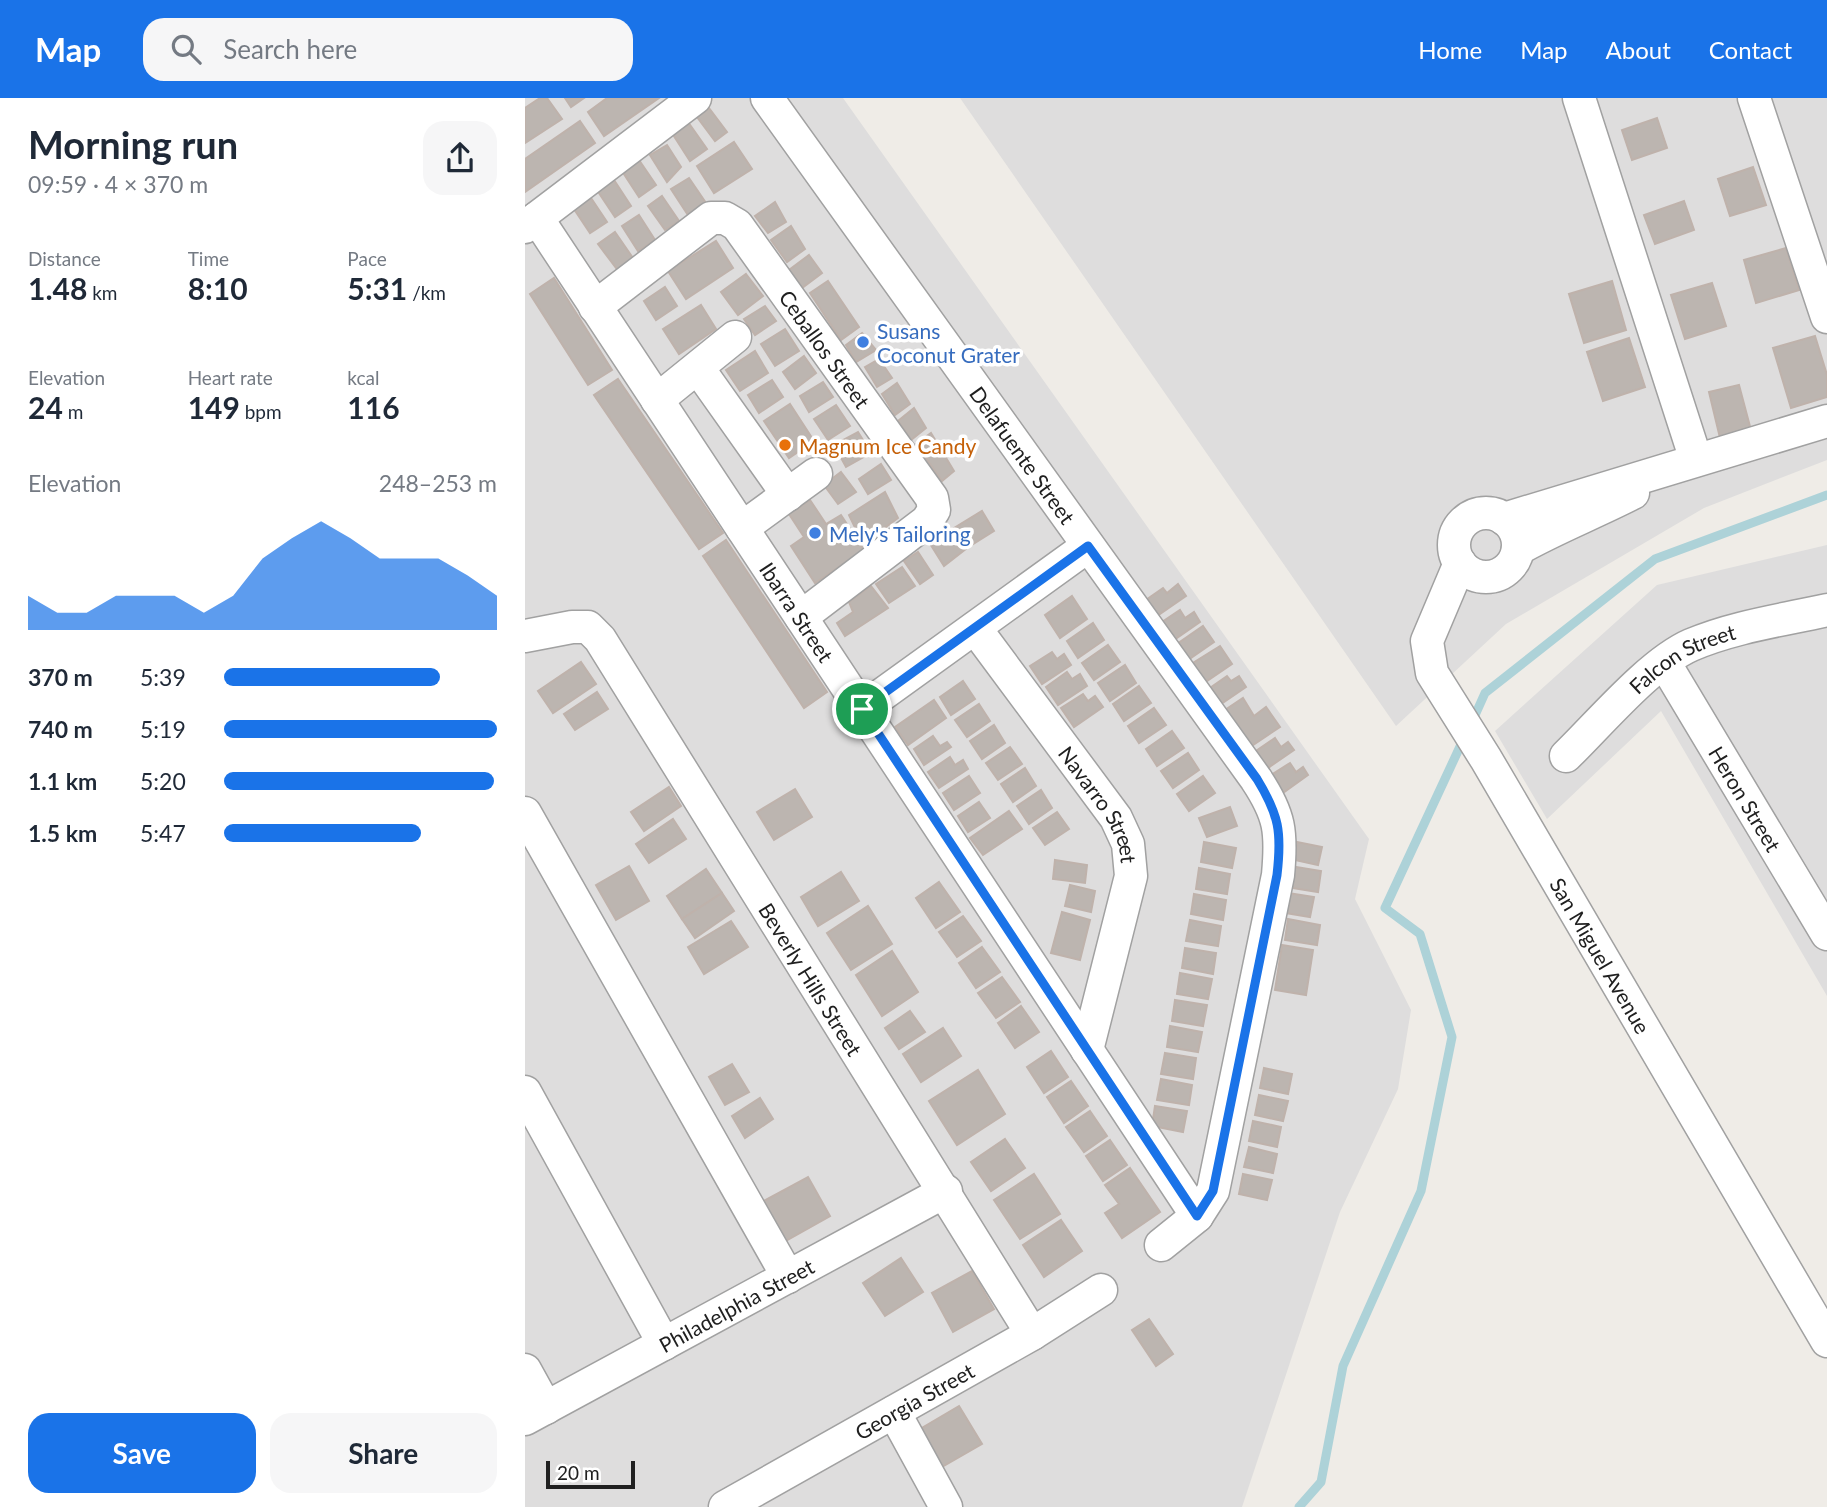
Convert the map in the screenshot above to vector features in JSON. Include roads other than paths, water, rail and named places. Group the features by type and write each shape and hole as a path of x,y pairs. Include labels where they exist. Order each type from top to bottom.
{"street":[{"path":"531,223 695,98"},
{"name":"Delafuente Street","path":"767,98 1257,779 1272,803 1280,826 1277,875 1213,1191 1197,1216 1161,1245"},
{"path":"1579,98 1696,460"},
{"path":"1754,98 1827,317"},
{"name":"Ceballos Street","path":"595,307 711,218 725,218 737,225 932,498 934,510 927,521 801,617"},
{"name":"Ibarra Street","path":"531,223 595,307 1197,1216"},
{"path":"657,400 735,337"},
{"path":"698,368 788,495"},
{"path":"1504,519 1513,527 1518,549 1515,560 1499,575 1478,576 1460,564 1454,542 1464,523 1483,514 1504,519 1545,509 1582,494 1827,421"},
{"path":"1518,549 1556,527 1591,514 1696,460"},
{"path":"743,528 816,474"},
{"path":"862,709 1088,546"},
{"name":"San Miguel Avenue","path":"1460,564 1427,641 1432,673 1480,749 1827,1340"},
{"name":"Falcon Street","path":"1566,756 1664,662 1690,646 1724,634 1827,610"},
{"name":"Beverly Hills Street","path":"525,636 572,626 588,627 600,639 946,1191 1032,1334"},
{"name":"Navarro Street","path":"975,628 1116,818 1128,844 1131,876 1087,1050"},
{"name":"Heron Street","path":"1664,662 1827,934"},
{"path":"525,813 788,1278"},
{"path":"525,1092 664,1344"},
{"name":"Philadelphia Street","path":"535,1414 946,1191"},
{"name":"Georgia Street","path":"725,1507 1032,1334 1101,1290"},
{"path":"525,1370 535,1414"},
{"path":"894,1412 946,1507"}],"waterway":[{"path":"1472,722 1485,693 1655,559 1827,495"},
{"path":"1299,1507 1321,1482 1343,1366 1421,1191 1452,1037 1420,934 1385,908 1464,738"}],"place":[{"name":"Susans Coconut Grater","path":"863,342"},
{"name":"Magnum Ice Candy","path":"785,445"},
{"name":"Mely's Tailoring","path":"815,533"}]}
